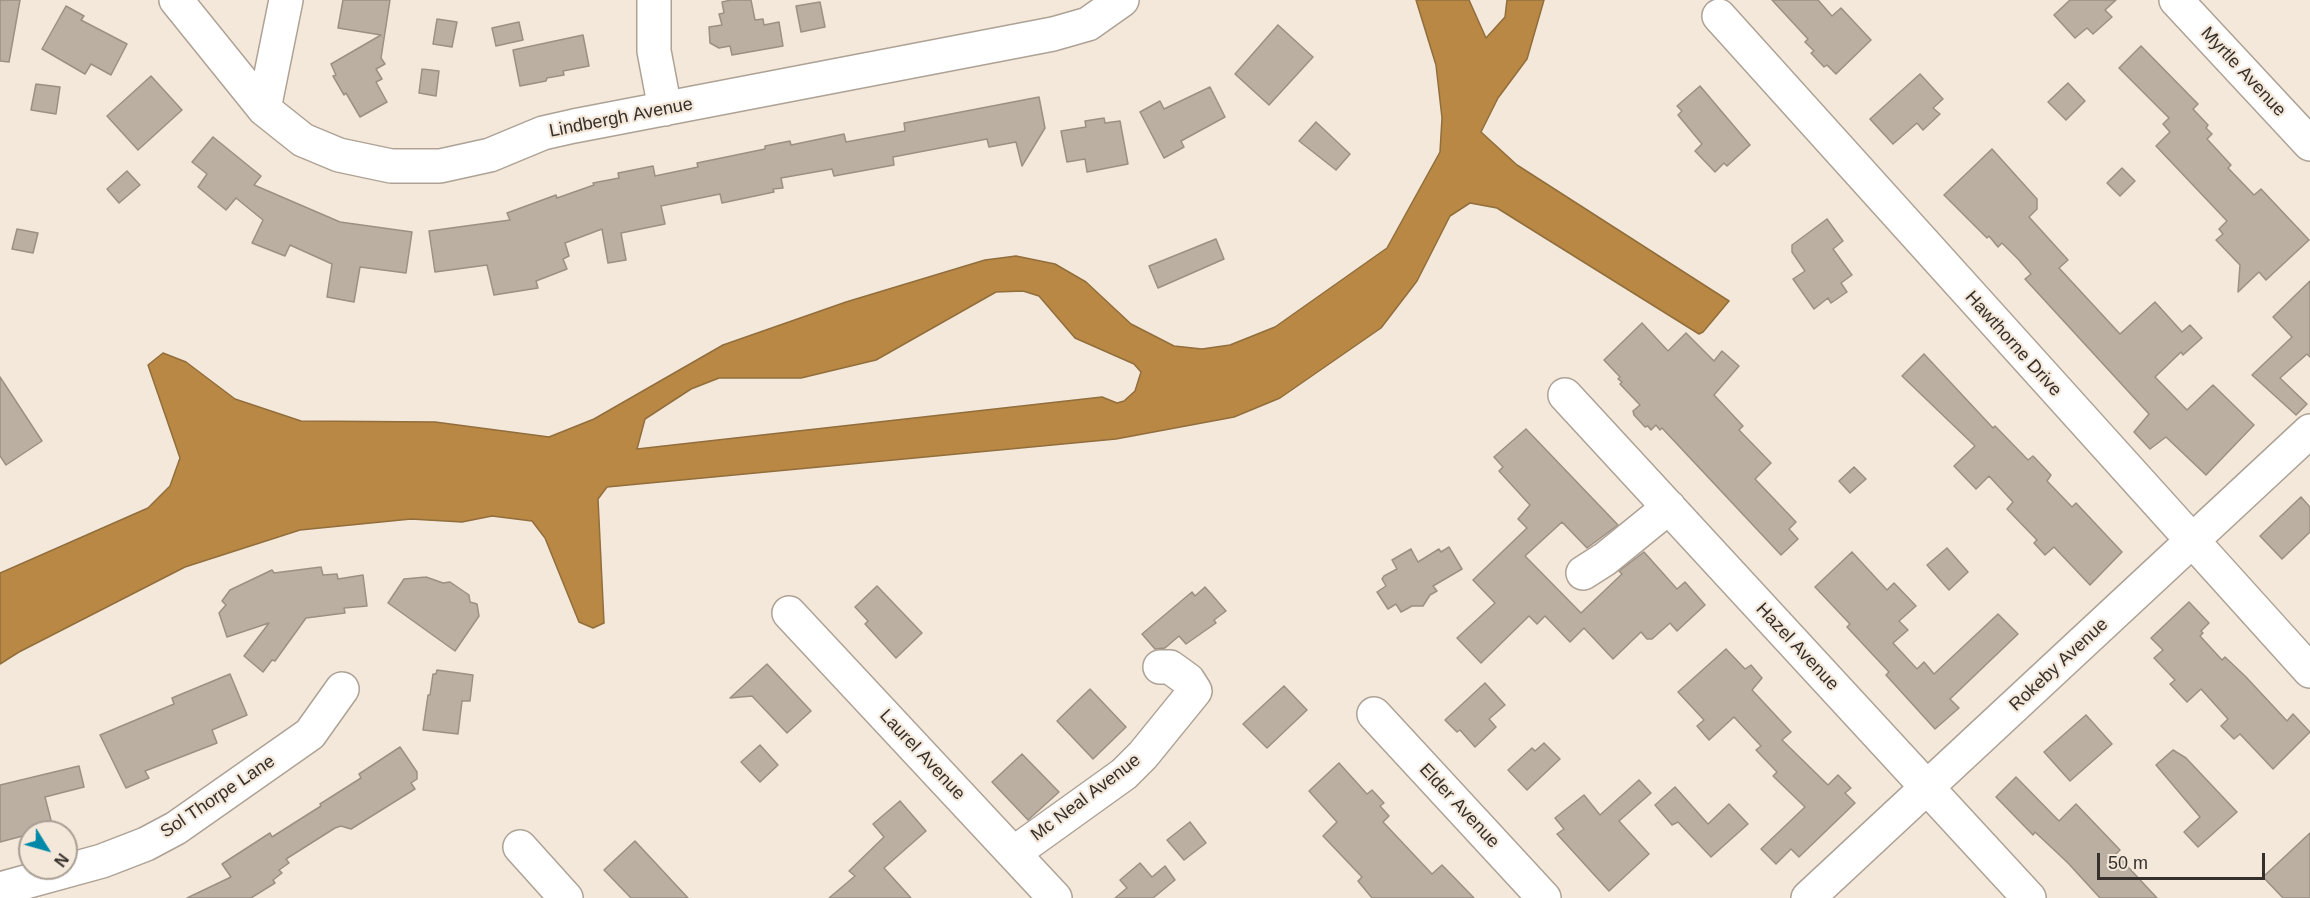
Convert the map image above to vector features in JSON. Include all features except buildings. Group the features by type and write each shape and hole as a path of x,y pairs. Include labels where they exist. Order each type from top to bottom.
{"street":[{"name":"Lindbergh Avenue","path":"176,0 264,109 303,140 339,155 390,166 440,165 490,155 543,133 1053,33 1088,24 1122,0"},
{"path":"264,109 286,0"},
{"path":"654,0 654,51 665,109"},
{"name":"Myrtle Avenue","path":"2176,0 2310,144"},
{"name":"Hawthorne Drive","path":"1719,16 2191,542 2310,671"},
{"name":"Hazel Avenue","path":"1565,395 2030,898"},
{"name":"Rokeby Avenue","path":"1808,898 2310,431"},
{"path":"1583,573 1605,560 1669,507"},
{"name":"Laurel Avenue","path":"789,613 1055,898"},
{"name":"Mc Neal Avenue","path":"1014,853 1124,774 1143,755 1195,691 1188,680 1170,667 1160,667"},
{"name":"Sol Thorpe Lane","path":"0,889 102,861 146,844 176,828 310,734 342,689"},
{"name":"Elder Avenue","path":"1374,714 1544,898"},
{"path":"520,847 566,898"}],"shaded area":[{"path":"1416,0 1469,0 1486,38 1505,17 1507,0 1544,0 1527,59 1498,98 1481,132 1517,165 1729,301 1703,332 1699,334 1497,208 1470,203 1450,216 1417,281 1381,328 1280,398 1234,417 1116,439 607,487 598,499 604,623 593,628 579,622 545,538 532,521 492,516 462,522 411,519 300,530 185,567 19,652 0,664 0,573 148,508 170,486 180,458 148,365 163,353 186,362 235,399 301,421 435,422 549,437 594,419 723,345 846,302 985,260 1016,256 1055,264 1086,282 1131,324 1174,346 1202,349 1230,345 1275,327 1387,248 1440,152 1442,118 1436,65","holes":["1023,291 1039,296 1075,338 1134,364 1141,372 1135,391 1124,401 1117,403 1102,397 637,449 645,419 691,389 719,378 801,378 876,360 996,292"]}]}
